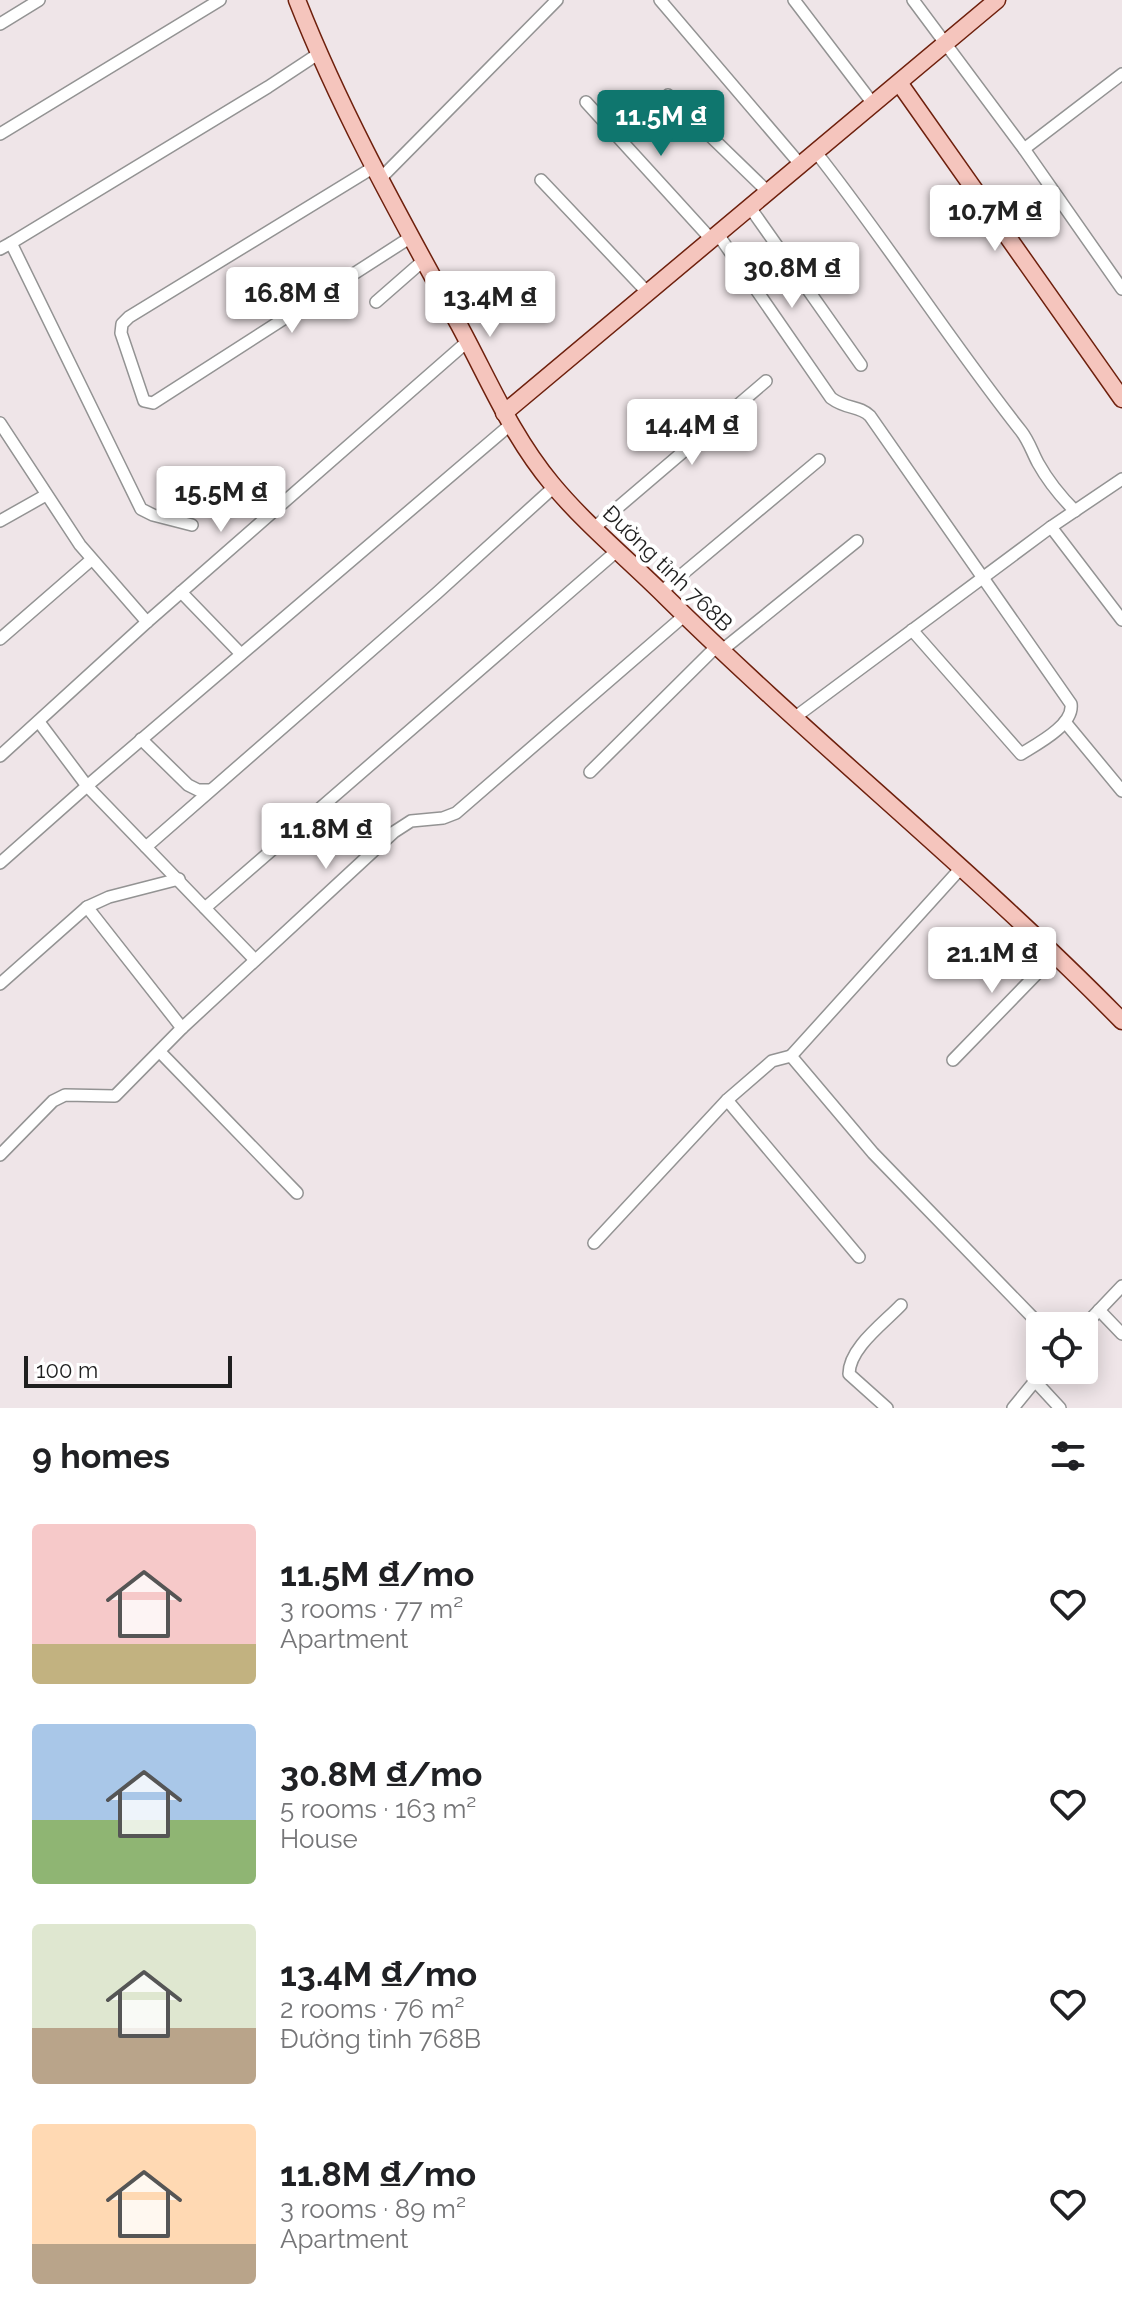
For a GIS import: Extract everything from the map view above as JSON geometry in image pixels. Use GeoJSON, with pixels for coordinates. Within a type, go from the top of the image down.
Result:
{"type":"FeatureCollection","features":[{"type":"Feature","properties":{"kind":"street"},"geometry":{"type":"LineString","coordinates":[[0,24],[39,0]]}},
{"type":"Feature","properties":{"kind":"street"},"geometry":{"type":"LineString","coordinates":[[0,134],[220,0]]}},
{"type":"Feature","properties":{"kind":"street","name":"Đường tỉnh 768B"},"geometry":{"type":"LineString","coordinates":[[297,0],[318,54],[377,173],[507,419],[554,487],[719,648],[1056,954],[1122,1021]]}},
{"type":"Feature","properties":{"kind":"street"},"geometry":{"type":"LineString","coordinates":[[411,237],[153,403],[144,401],[121,333],[122,324],[129,317],[377,173],[557,0]]}},
{"type":"Feature","properties":{"kind":"street"},"geometry":{"type":"LineString","coordinates":[[660,0],[799,163]]}},
{"type":"Feature","properties":{"kind":"street"},"geometry":{"type":"LineString","coordinates":[[794,0],[874,105]]}},
{"type":"Feature","properties":{"kind":"street"},"geometry":{"type":"LineString","coordinates":[[913,0],[1024,149],[1122,289]]}},
{"type":"Feature","properties":{"kind":"street"},"geometry":{"type":"LineString","coordinates":[[0,863],[241,654],[647,292],[997,0]]}},
{"type":"Feature","properties":{"kind":"street"},"geometry":{"type":"LineString","coordinates":[[192,525],[141,509],[5,246],[318,54]]}},
{"type":"Feature","properties":{"kind":"street"},"geometry":{"type":"LineString","coordinates":[[1024,149],[1122,74]]}},
{"type":"Feature","properties":{"kind":"street"},"geometry":{"type":"LineString","coordinates":[[900,84],[1122,399]]}},
{"type":"Feature","properties":{"kind":"street"},"geometry":{"type":"LineString","coordinates":[[668,95],[767,191]]}},
{"type":"Feature","properties":{"kind":"street"},"geometry":{"type":"LineString","coordinates":[[586,102],[714,235],[831,398],[844,408],[859,409],[870,416],[1071,704],[1071,714],[1065,722],[1021,754],[912,630]]}},
{"type":"Feature","properties":{"kind":"street"},"geometry":{"type":"LineString","coordinates":[[815,151],[883,240],[964,359],[1028,440],[1040,467],[1075,511]]}},
{"type":"Feature","properties":{"kind":"street"},"geometry":{"type":"LineString","coordinates":[[541,180],[647,292]]}},
{"type":"Feature","properties":{"kind":"street"},"geometry":{"type":"LineString","coordinates":[[749,206],[861,365]]}},
{"type":"Feature","properties":{"kind":"street"},"geometry":{"type":"LineString","coordinates":[[376,302],[424,260]]}},
{"type":"Feature","properties":{"kind":"street"},"geometry":{"type":"LineString","coordinates":[[0,756],[147,622],[468,341]]}},
{"type":"Feature","properties":{"kind":"street"},"geometry":{"type":"LineString","coordinates":[[595,527],[766,381]]}},
{"type":"Feature","properties":{"kind":"street"},"geometry":{"type":"LineString","coordinates":[[0,423],[91,560],[147,622]]}},
{"type":"Feature","properties":{"kind":"street"},"geometry":{"type":"LineString","coordinates":[[661,592],[819,460]]}},
{"type":"Feature","properties":{"kind":"street"},"geometry":{"type":"LineString","coordinates":[[794,718],[1051,527],[1122,479]]}},
{"type":"Feature","properties":{"kind":"street"},"geometry":{"type":"LineString","coordinates":[[146,847],[554,487]]}},
{"type":"Feature","properties":{"kind":"street"},"geometry":{"type":"LineString","coordinates":[[0,521],[46,495]]}},
{"type":"Feature","properties":{"kind":"street"},"geometry":{"type":"LineString","coordinates":[[1051,527],[1122,620]]}},
{"type":"Feature","properties":{"kind":"street"},"geometry":{"type":"LineString","coordinates":[[590,772],[719,648],[857,541]]}},
{"type":"Feature","properties":{"kind":"street"},"geometry":{"type":"LineString","coordinates":[[205,908],[618,550]]}},
{"type":"Feature","properties":{"kind":"street"},"geometry":{"type":"LineString","coordinates":[[0,639],[91,560]]}},
{"type":"Feature","properties":{"kind":"street"},"geometry":{"type":"LineString","coordinates":[[181,592],[241,654]]}},
{"type":"Feature","properties":{"kind":"street"},"geometry":{"type":"LineString","coordinates":[[0,1155],[53,1101],[65,1095],[115,1096],[182,1028],[394,832],[411,821],[443,818],[456,813],[685,615]]}},
{"type":"Feature","properties":{"kind":"street"},"geometry":{"type":"LineString","coordinates":[[39,722],[87,786],[255,960]]}},
{"type":"Feature","properties":{"kind":"street"},"geometry":{"type":"LineString","coordinates":[[1065,722],[1122,791]]}},
{"type":"Feature","properties":{"kind":"street"},"geometry":{"type":"LineString","coordinates":[[141,739],[188,785],[198,790],[211,790]]}},
{"type":"Feature","properties":{"kind":"street"},"geometry":{"type":"LineString","coordinates":[[594,1243],[727,1100],[772,1061],[791,1056],[961,868]]}},
{"type":"Feature","properties":{"kind":"street"},"geometry":{"type":"LineString","coordinates":[[0,984],[87,907],[109,897],[179,879]]}},
{"type":"Feature","properties":{"kind":"street"},"geometry":{"type":"LineString","coordinates":[[87,907],[182,1028]]}},
{"type":"Feature","properties":{"kind":"street"},"geometry":{"type":"LineString","coordinates":[[953,1060],[1056,954]]}},
{"type":"Feature","properties":{"kind":"street"},"geometry":{"type":"LineString","coordinates":[[160,1052],[297,1193]]}},
{"type":"Feature","properties":{"kind":"street"},"geometry":{"type":"LineString","coordinates":[[791,1056],[873,1153],[1027,1312]]}},
{"type":"Feature","properties":{"kind":"street"},"geometry":{"type":"LineString","coordinates":[[727,1100],[859,1257]]}},
{"type":"Feature","properties":{"kind":"street"},"geometry":{"type":"LineString","coordinates":[[1122,1286],[1099,1310],[1122,1334]]}},
{"type":"Feature","properties":{"kind":"street"},"geometry":{"type":"LineString","coordinates":[[887,1408],[849,1374],[848,1368],[862,1345],[901,1305]]}},
{"type":"Feature","properties":{"kind":"street"},"geometry":{"type":"LineString","coordinates":[[1013,1408],[1033,1384]]}},
{"type":"Feature","properties":{"kind":"street"},"geometry":{"type":"LineString","coordinates":[[1038,1384],[1060,1408]]}}]}
